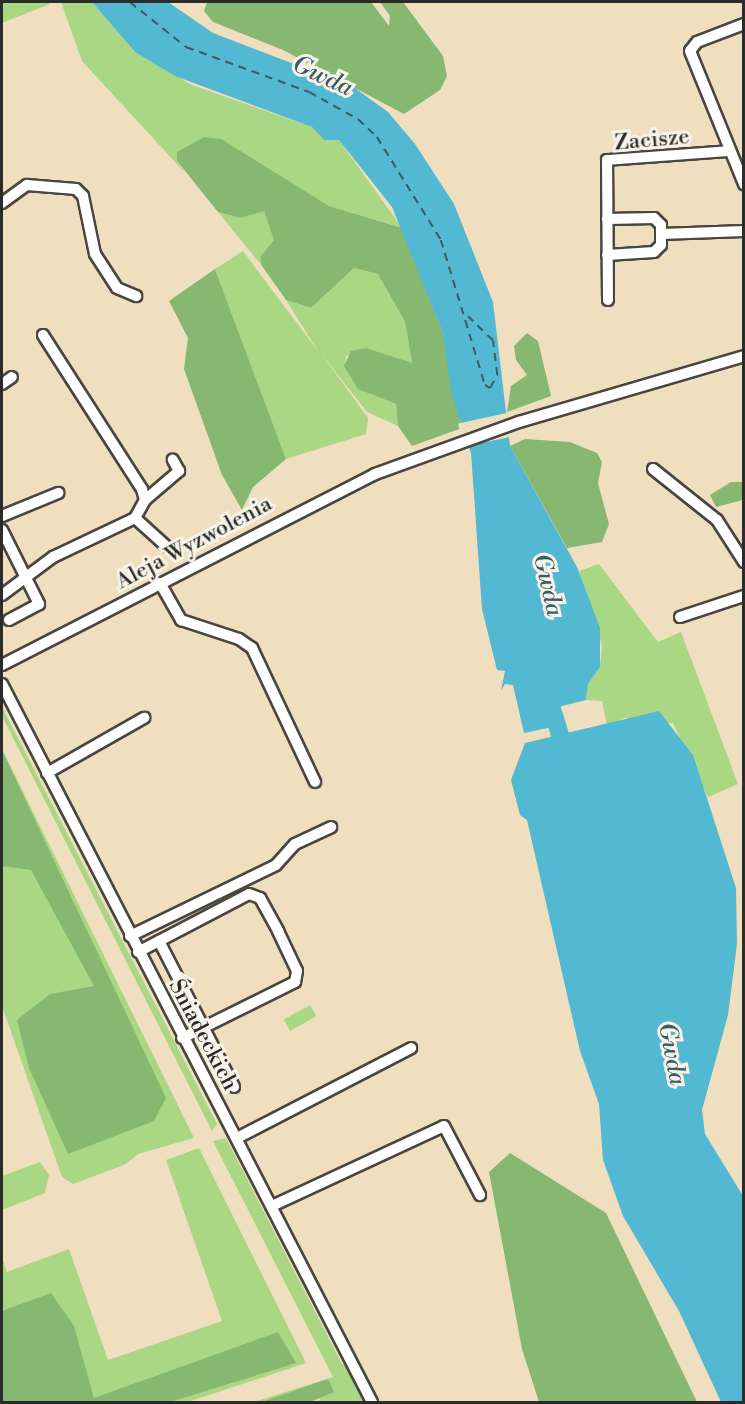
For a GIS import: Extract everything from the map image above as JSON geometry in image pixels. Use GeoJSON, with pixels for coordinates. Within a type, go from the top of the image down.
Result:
{"type":"FeatureCollection","features":[{"type":"Feature","properties":{"kind":"street"},"geometry":{"type":"LineString","coordinates":[[744,24],[690,48],[744,184]]}},
{"type":"Feature","properties":{"kind":"street","name":"Zacisze"},"geometry":{"type":"LineString","coordinates":[[608,300],[609,159],[730,151]]}},
{"type":"Feature","properties":{"kind":"street"},"geometry":{"type":"LineString","coordinates":[[2,203],[27,185],[76,189],[83,196],[95,254],[117,288],[136,296]]}},
{"type":"Feature","properties":{"kind":"street"},"geometry":{"type":"LineString","coordinates":[[607,219],[654,218],[661,234],[654,252],[607,255]]}},
{"type":"Feature","properties":{"kind":"street"},"geometry":{"type":"LineString","coordinates":[[661,234],[744,231]]}},
{"type":"Feature","properties":{"kind":"street"},"geometry":{"type":"LineString","coordinates":[[43,335],[145,500]]}},
{"type":"Feature","properties":{"kind":"street","name":"Aleja Wyzwolenia"},"geometry":{"type":"LineString","coordinates":[[2,665],[291,513],[407,461],[519,422],[744,356]]}},
{"type":"Feature","properties":{"kind":"street"},"geometry":{"type":"LineString","coordinates":[[2,384],[12,377]]}},
{"type":"Feature","properties":{"kind":"street"},"geometry":{"type":"LineString","coordinates":[[2,595],[26,576],[135,518],[145,500],[179,471],[173,459]]}},
{"type":"Feature","properties":{"kind":"street"},"geometry":{"type":"LineString","coordinates":[[653,470],[717,520],[744,562]]}},
{"type":"Feature","properties":{"kind":"street"},"geometry":{"type":"LineString","coordinates":[[2,516],[58,493]]}},
{"type":"Feature","properties":{"kind":"street"},"geometry":{"type":"LineString","coordinates":[[135,518],[166,546]]}},
{"type":"Feature","properties":{"kind":"street"},"geometry":{"type":"LineString","coordinates":[[2,530],[39,604],[9,620]]}},
{"type":"Feature","properties":{"kind":"street"},"geometry":{"type":"LineString","coordinates":[[160,583],[181,620],[239,639],[254,651],[315,782]]}},
{"type":"Feature","properties":{"kind":"street"},"geometry":{"type":"LineString","coordinates":[[680,617],[744,596]]}},
{"type":"Feature","properties":{"kind":"street","name":"Śniadeckich"},"geometry":{"type":"LineString","coordinates":[[2,684],[182,1038],[274,1205],[372,1402]]}},
{"type":"Feature","properties":{"kind":"street"},"geometry":{"type":"LineString","coordinates":[[47,773],[144,718]]}},
{"type":"Feature","properties":{"kind":"street"},"geometry":{"type":"LineString","coordinates":[[130,936],[276,865],[295,844],[331,827]]}},
{"type":"Feature","properties":{"kind":"street"},"geometry":{"type":"LineString","coordinates":[[138,952],[252,894],[278,931],[297,971],[295,982],[182,1038]]}},
{"type":"Feature","properties":{"kind":"street"},"geometry":{"type":"LineString","coordinates":[[159,941],[234,1087]]}},
{"type":"Feature","properties":{"kind":"street"},"geometry":{"type":"LineString","coordinates":[[237,1138],[411,1048]]}},
{"type":"Feature","properties":{"kind":"street"},"geometry":{"type":"LineString","coordinates":[[274,1205],[444,1126],[480,1195]]}},
{"type":"Feature","properties":{"kind":"green space"},"geometry":{"type":"Polygon","coordinates":[[[2,2],[48,2],[50,4],[2,23],[2,2]]]}},
{"type":"Feature","properties":{"kind":"green space"},"geometry":{"type":"Polygon","coordinates":[[[61,2],[92,2],[135,52],[192,85],[312,127],[324,140],[339,140],[402,228],[329,206],[266,170],[177,161],[186,174],[82,61],[61,2]]]}},
{"type":"Feature","properties":{"kind":"green space"},"geometry":{"type":"Polygon","coordinates":[[[207,2],[371,2],[389,26],[390,16],[380,2],[403,2],[443,56],[447,76],[440,90],[404,114],[283,50],[213,22],[204,11],[207,2]]]}},
{"type":"Feature","properties":{"kind":"green space"},"geometry":{"type":"Polygon","coordinates":[[[204,137],[221,139],[329,206],[402,228],[443,333],[462,428],[412,446],[398,426],[396,404],[358,389],[344,366],[351,351],[366,348],[412,363],[405,322],[378,274],[354,268],[311,308],[286,300],[262,266],[260,257],[274,240],[264,211],[240,218],[218,212],[177,161],[177,152],[204,137]]]}},
{"type":"Feature","properties":{"kind":"green space"},"geometry":{"type":"Polygon","coordinates":[[[255,211],[264,211],[275,240],[260,257],[262,266],[218,212],[240,218],[255,211]]]}},
{"type":"Feature","properties":{"kind":"green space"},"geometry":{"type":"Polygon","coordinates":[[[243,251],[318,351],[286,300],[311,308],[354,268],[378,274],[405,322],[412,364],[365,348],[346,356],[345,366],[368,393],[396,404],[398,426],[367,412],[320,352],[368,418],[366,434],[286,459],[215,269],[243,251]]]}},
{"type":"Feature","properties":{"kind":"green space"},"geometry":{"type":"Polygon","coordinates":[[[215,269],[286,459],[253,487],[242,510],[222,475],[184,369],[188,338],[169,301],[215,269]]]}},
{"type":"Feature","properties":{"kind":"green space"},"geometry":{"type":"Polygon","coordinates":[[[527,333],[538,341],[551,396],[507,412],[511,386],[527,375],[516,360],[514,346],[527,333]]]}},
{"type":"Feature","properties":{"kind":"green space"},"geometry":{"type":"Polygon","coordinates":[[[525,439],[570,442],[597,453],[602,462],[598,483],[609,524],[602,542],[567,548],[510,446],[525,439]]]}},
{"type":"Feature","properties":{"kind":"green space"},"geometry":{"type":"Polygon","coordinates":[[[731,482],[743,482],[743,500],[716,507],[710,495],[731,482]]]}},
{"type":"Feature","properties":{"kind":"green space"},"geometry":{"type":"Polygon","coordinates":[[[599,564],[658,642],[681,632],[738,784],[708,797],[673,723],[625,718],[607,725],[602,701],[586,700],[588,684],[600,667],[602,646],[579,571],[599,564]]]}},
{"type":"Feature","properties":{"kind":"green space"},"geometry":{"type":"Polygon","coordinates":[[[2,707],[217,1124],[212,1131],[2,716],[2,707]]]}},
{"type":"Feature","properties":{"kind":"green space"},"geometry":{"type":"Polygon","coordinates":[[[2,749],[194,1138],[138,1154],[126,1164],[73,1184],[62,1177],[2,1006],[2,749]]]}},
{"type":"Feature","properties":{"kind":"green space"},"geometry":{"type":"Polygon","coordinates":[[[2,750],[166,1098],[154,1121],[68,1154],[29,1068],[17,1020],[50,994],[94,986],[31,870],[2,866],[2,750]]]}},
{"type":"Feature","properties":{"kind":"green space"},"geometry":{"type":"Polygon","coordinates":[[[310,1005],[316,1016],[290,1031],[284,1020],[310,1005]]]}},
{"type":"Feature","properties":{"kind":"green space"},"geometry":{"type":"Polygon","coordinates":[[[226,1138],[342,1364],[348,1364],[367,1402],[315,1402],[320,1400],[316,1390],[278,1402],[254,1402],[333,1377],[213,1141],[226,1138]]]}},
{"type":"Feature","properties":{"kind":"green space"},"geometry":{"type":"Polygon","coordinates":[[[199,1148],[306,1363],[188,1402],[2,1402],[2,1257],[7,1272],[69,1249],[108,1360],[222,1321],[166,1160],[199,1148]]]}},
{"type":"Feature","properties":{"kind":"green space"},"geometry":{"type":"Polygon","coordinates":[[[510,1153],[606,1213],[697,1402],[539,1402],[522,1349],[489,1172],[510,1153]]]}},
{"type":"Feature","properties":{"kind":"green space"},"geometry":{"type":"Polygon","coordinates":[[[40,1162],[49,1175],[45,1193],[2,1210],[2,1176],[40,1162]]]}},
{"type":"Feature","properties":{"kind":"green space"},"geometry":{"type":"Polygon","coordinates":[[[51,1293],[74,1326],[94,1398],[278,1332],[296,1363],[170,1402],[2,1402],[2,1311],[51,1293]]]}},
{"type":"Feature","properties":{"kind":"green space"},"geometry":{"type":"Polygon","coordinates":[[[328,1379],[334,1392],[310,1402],[262,1402],[328,1379]]]}},
{"type":"Feature","properties":{"kind":"water"},"geometry":{"type":"Polygon","coordinates":[[[92,2],[168,2],[213,33],[352,86],[388,112],[415,144],[454,204],[493,302],[510,446],[577,567],[600,628],[600,667],[588,684],[586,700],[558,707],[562,725],[524,733],[513,685],[505,684],[501,690],[505,671],[497,670],[482,609],[471,453],[451,391],[443,333],[392,207],[339,140],[324,140],[312,127],[175,76],[135,52],[92,2]]]}},
{"type":"Feature","properties":{"kind":"water"},"geometry":{"type":"Polygon","coordinates":[[[659,711],[693,755],[736,888],[737,944],[728,1015],[702,1110],[705,1134],[743,1196],[743,1402],[721,1402],[679,1311],[623,1216],[603,1160],[599,1104],[580,1051],[527,820],[520,815],[511,780],[525,743],[659,711]]]}},
{"type":"Feature","properties":{"kind":"pier"},"geometry":{"type":"Polygon","coordinates":[[[507,413],[512,436],[463,447],[458,423],[507,413]]]}},
{"type":"Feature","properties":{"kind":"waterway","name":"Gwda"},"geometry":{"type":"LineString","coordinates":[[550,702],[567,758]]}},
{"type":"Feature","properties":{"kind":"ferry route"},"geometry":{"type":"LineString","coordinates":[[130,2],[186,47],[309,92],[358,119],[377,137],[441,240],[485,385],[490,388],[497,375],[493,341],[468,317]]}}]}
